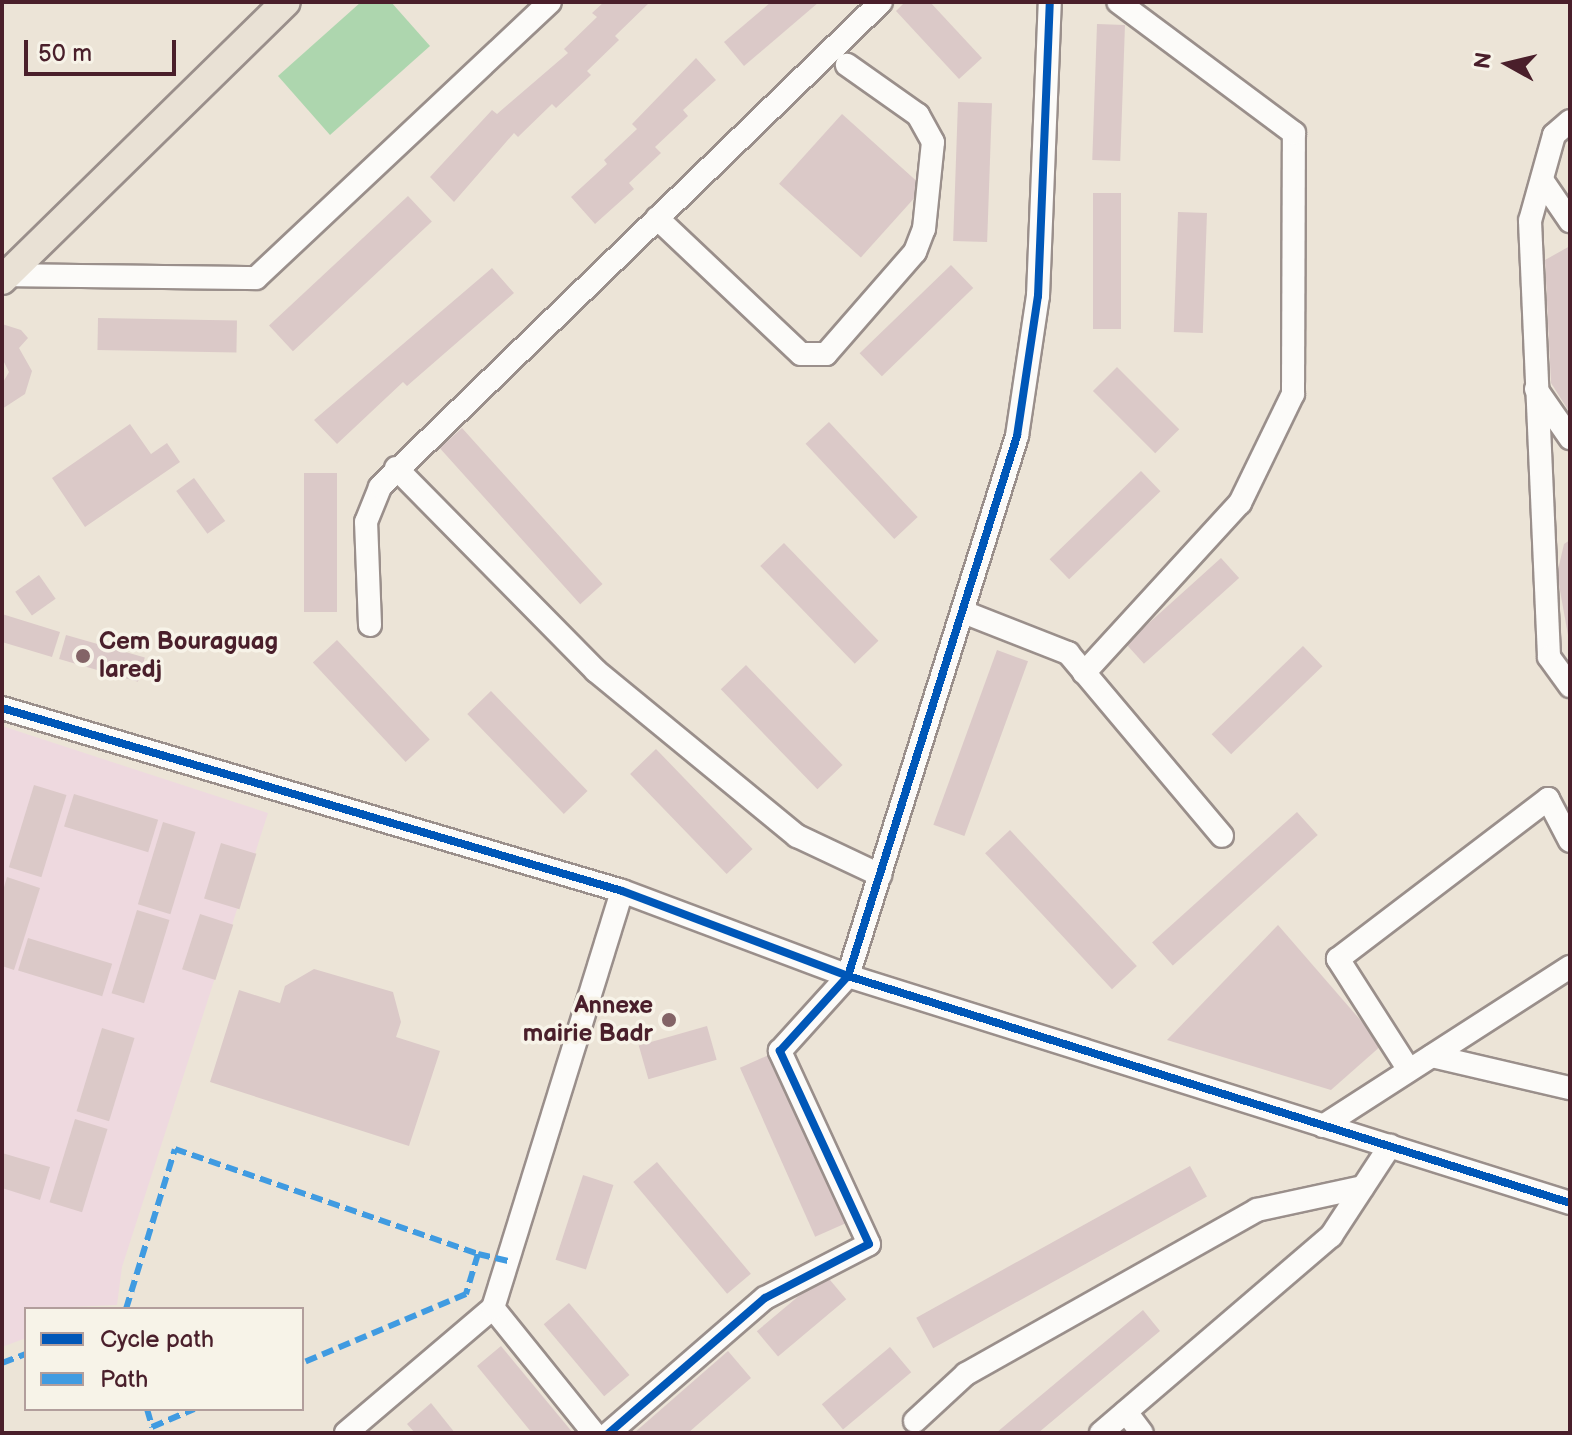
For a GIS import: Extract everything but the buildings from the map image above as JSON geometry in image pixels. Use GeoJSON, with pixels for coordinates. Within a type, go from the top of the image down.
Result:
{"type":"FeatureCollection","features":[{"type":"Feature","properties":{"kind":"main road"},"geometry":{"type":"LineString","coordinates":[[5,277],[286,2]]}},
{"type":"Feature","properties":{"kind":"street"},"geometry":{"type":"LineString","coordinates":[[5,277],[256,278],[550,2]]}},
{"type":"Feature","properties":{"kind":"street"},"geometry":{"type":"LineString","coordinates":[[370,625],[366,522],[372,499],[396,468],[881,2]]}},
{"type":"Feature","properties":{"kind":"street"},"geometry":{"type":"LineString","coordinates":[[609,1433],[765,1298],[869,1244],[780,1051],[848,976],[966,613],[1017,436],[1033,343],[1050,2]]}},
{"type":"Feature","properties":{"kind":"street"},"geometry":{"type":"LineString","coordinates":[[1084,673],[1240,503],[1293,394],[1294,133],[1118,2]]}},
{"type":"Feature","properties":{"kind":"street"},"geometry":{"type":"LineString","coordinates":[[657,218],[801,354],[826,354],[915,252],[924,229],[933,142],[918,115],[847,65]]}},
{"type":"Feature","properties":{"kind":"street"},"geometry":{"type":"LineString","coordinates":[[1570,121],[1554,135],[1530,221],[1549,657],[1570,686]]}},
{"type":"Feature","properties":{"kind":"street"},"geometry":{"type":"LineString","coordinates":[[1542,180],[1570,221]]}},
{"type":"Feature","properties":{"kind":"street"},"geometry":{"type":"LineString","coordinates":[[1536,388],[1570,438]]}},
{"type":"Feature","properties":{"kind":"street"},"geometry":{"type":"LineString","coordinates":[[396,468],[596,671],[797,836],[880,875]]}},
{"type":"Feature","properties":{"kind":"street"},"geometry":{"type":"LineString","coordinates":[[966,613],[1068,653],[1222,836]]}},
{"type":"Feature","properties":{"kind":"street"},"geometry":{"type":"LineString","coordinates":[[2,708],[622,891],[848,976],[1570,1203]]}},
{"type":"Feature","properties":{"kind":"street"},"geometry":{"type":"LineString","coordinates":[[1409,1070],[1338,959],[1548,799],[1570,841]]}},
{"type":"Feature","properties":{"kind":"street"},"geometry":{"type":"LineString","coordinates":[[361,1428],[493,1308],[622,891]]}},
{"type":"Feature","properties":{"kind":"street"},"geometry":{"type":"LineString","coordinates":[[1323,1126],[1570,967]]}},
{"type":"Feature","properties":{"kind":"street"},"geometry":{"type":"LineString","coordinates":[[1432,1056],[1570,1088]]}},
{"type":"Feature","properties":{"kind":"street"},"geometry":{"type":"LineString","coordinates":[[1101,1433],[1331,1236],[1390,1146]]}},
{"type":"Feature","properties":{"kind":"street"},"geometry":{"type":"LineString","coordinates":[[915,1421],[966,1374],[1257,1210],[1363,1187]]}},
{"type":"Feature","properties":{"kind":"street"},"geometry":{"type":"LineString","coordinates":[[493,1308],[594,1433]]}},
{"type":"Feature","properties":{"kind":"street"},"geometry":{"type":"LineString","coordinates":[[1126,1412],[1142,1433]]}},
{"type":"Feature","properties":{"kind":"shaded area"},"geometry":{"type":"Polygon","coordinates":[[[2,726],[268,813],[122,1267],[117,1305],[24,1307],[24,1339],[2,1347],[2,726]]]}},
{"type":"Feature","properties":{"kind":"green space"},"geometry":{"type":"Polygon","coordinates":[[[361,2],[391,2],[430,46],[330,135],[278,76],[361,2]]]}},
{"type":"Feature","properties":{"kind":"marked path"},"geometry":{"type":"LineString","coordinates":[[127,1307],[175,1149],[478,1254],[466,1294],[304,1362]]}},
{"type":"Feature","properties":{"kind":"marked path"},"geometry":{"type":"LineString","coordinates":[[478,1254],[508,1261]]}},
{"type":"Feature","properties":{"kind":"marked path"},"geometry":{"type":"LineString","coordinates":[[2,1363],[24,1355]]}},
{"type":"Feature","properties":{"kind":"marked path"},"geometry":{"type":"LineString","coordinates":[[148,1411],[152,1427],[189,1411]]}},
{"type":"Feature","properties":{"kind":"cycle path"},"geometry":{"type":"LineString","coordinates":[[609,1433],[765,1298],[869,1244],[780,1051],[848,976],[1017,436],[1038,296],[1050,2]]}},
{"type":"Feature","properties":{"kind":"cycle path"},"geometry":{"type":"LineString","coordinates":[[2,708],[622,891],[848,976],[1570,1203]]}},
{"type":"Feature","properties":{"kind":"place","name":"Cem Bouraguag laredj"},"geometry":{"type":"Point","coordinates":[83,656]}},
{"type":"Feature","properties":{"kind":"place","name":"Annexe mairie Badr"},"geometry":{"type":"Point","coordinates":[669,1020]}}]}
